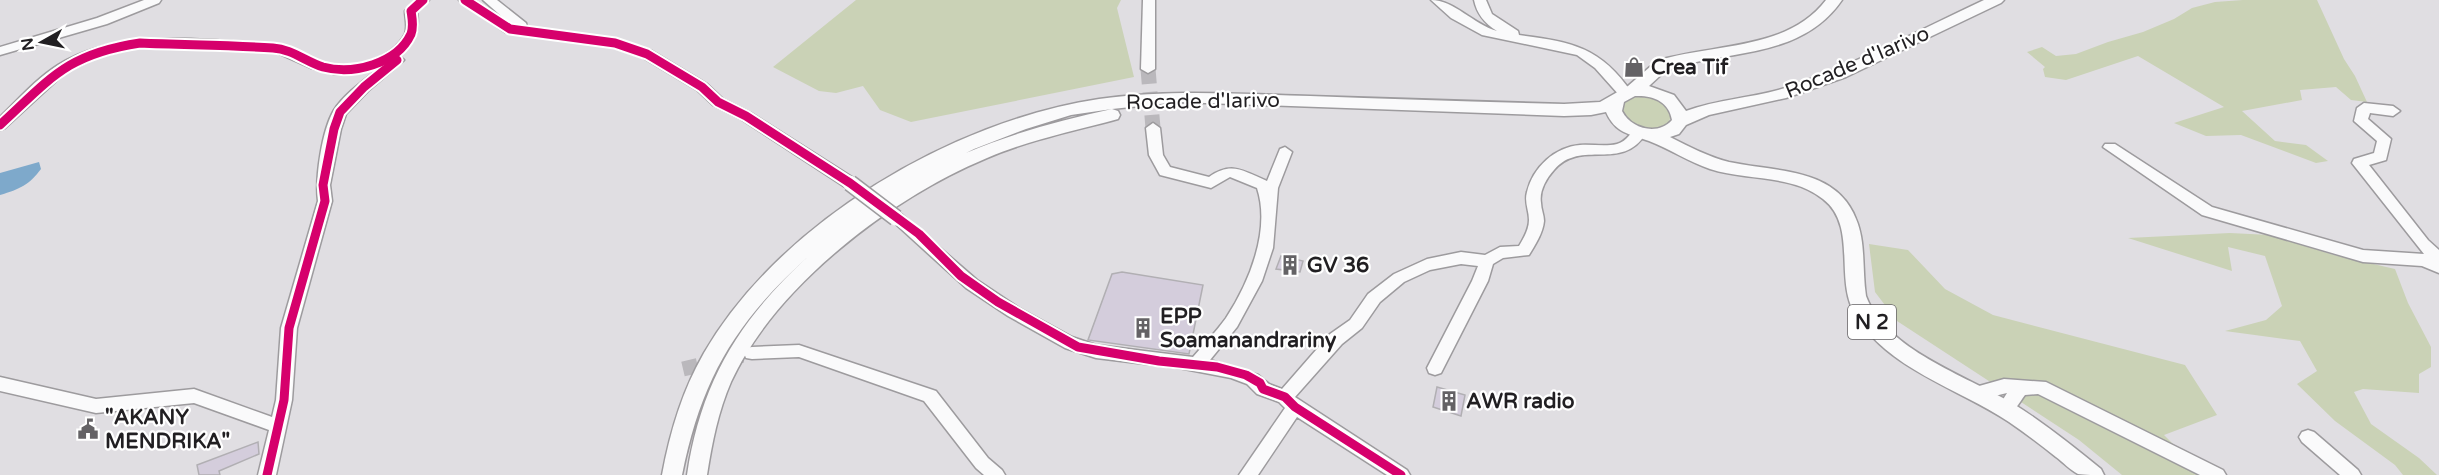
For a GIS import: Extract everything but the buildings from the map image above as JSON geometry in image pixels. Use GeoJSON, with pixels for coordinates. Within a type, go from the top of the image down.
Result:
{"type":"FeatureCollection","features":[{"type":"Feature","properties":{"kind":"main road","name":"N 2"},"geometry":{"type":"LineString","coordinates":[[1834,0],[1830,7],[1809,27],[1763,44],[1678,60],[1658,69],[1625,94],[1619,102],[1620,114],[1639,132],[1704,159],[1731,169],[1798,178],[1828,193],[1839,202],[1848,217],[1854,277],[1862,309],[1885,337],[1914,359],[2005,409],[2050,439],[2094,475]]}},
{"type":"Feature","properties":{"kind":"main road","name":"Rocade d'Iarivo"},"geometry":{"type":"LineString","coordinates":[[672,475],[685,421],[696,389],[713,355],[761,292],[795,257],[852,211],[930,161],[1017,126],[1070,110],[1121,101],[1179,97],[1564,110],[1607,106],[1625,94],[1643,90],[1666,98],[1692,102],[1722,99],[1778,86],[1812,74],[1972,0]]}},
{"type":"Feature","properties":{"kind":"main road","name":"Rocade d'Iarivo"},"geometry":{"type":"LineString","coordinates":[[697,475],[706,424],[729,367],[768,310],[798,276],[856,227],[900,196],[932,177],[995,148],[1070,124],[1116,114],[1192,106],[1600,120],[1639,132],[1662,134],[1696,113],[1786,93],[1826,78],[1996,0]]}},
{"type":"Feature","properties":{"kind":"main road","name":"N 2"},"geometry":{"type":"LineString","coordinates":[[1658,69],[1655,82],[1679,111],[1679,123],[1684,140],[1704,159]]}},
{"type":"Feature","properties":{"kind":"main road"},"geometry":{"type":"LineString","coordinates":[[1625,94],[1615,114],[1639,132]]}},
{"type":"Feature","properties":{"kind":"street"},"geometry":{"type":"LineString","coordinates":[[0,51],[102,21],[155,0]]}},
{"type":"Feature","properties":{"kind":"street"},"geometry":{"type":"LineString","coordinates":[[267,475],[284,400],[289,328],[325,201],[323,185],[334,129],[340,112],[370,82],[406,53],[414,37],[411,34],[411,11],[423,0]]}},
{"type":"Feature","properties":{"kind":"street"},"geometry":{"type":"LineString","coordinates":[[465,0],[510,29],[615,44],[646,54],[850,183],[918,234],[961,276],[998,302],[1078,347],[1217,367],[1246,375],[1260,383],[1263,389],[1290,402],[1401,475]]}},
{"type":"Feature","properties":{"kind":"street"},"geometry":{"type":"LineString","coordinates":[[489,0],[533,34]]}},
{"type":"Feature","properties":{"kind":"street"},"geometry":{"type":"LineString","coordinates":[[1148,69],[1149,0]]}},
{"type":"Feature","properties":{"kind":"street"},"geometry":{"type":"LineString","coordinates":[[1437,0],[1467,24],[1485,33],[1548,43],[1584,52],[1599,64],[1625,94]]}},
{"type":"Feature","properties":{"kind":"street"},"geometry":{"type":"LineString","coordinates":[[1480,0],[1485,17],[1496,26],[1525,40]]}},
{"type":"Feature","properties":{"kind":"street"},"geometry":{"type":"LineString","coordinates":[[0,125],[54,74],[78,61],[120,46],[140,43],[276,48],[298,53],[321,67],[353,70],[371,66],[387,57],[411,34]]}},
{"type":"Feature","properties":{"kind":"street"},"geometry":{"type":"LineString","coordinates":[[2393,111],[2364,108],[2361,121],[2384,139],[2381,156],[2360,162],[2423,244],[2439,259]]}},
{"type":"Feature","properties":{"kind":"street"},"geometry":{"type":"LineString","coordinates":[[1153,128],[1156,155],[1165,171],[1211,183],[1231,172],[1263,185],[1269,202]]}},
{"type":"Feature","properties":{"kind":"street"},"geometry":{"type":"LineString","coordinates":[[1248,475],[1290,402],[1336,339],[1356,324],[1374,298],[1399,278],[1426,265],[1461,258],[1487,261],[1500,253],[1524,250],[1537,224],[1533,198],[1539,178],[1558,157],[1577,151],[1623,149],[1631,146],[1639,132]]}},
{"type":"Feature","properties":{"kind":"street"},"geometry":{"type":"LineString","coordinates":[[2110,147],[2207,211],[2363,256],[2424,260],[2439,267]]}},
{"type":"Feature","properties":{"kind":"street"},"geometry":{"type":"LineString","coordinates":[[1196,365],[1232,323],[1254,281],[1265,248],[1271,188],[1285,152]]}},
{"type":"Feature","properties":{"kind":"street"},"geometry":{"type":"LineString","coordinates":[[1435,368],[1480,281],[1487,261]]}},
{"type":"Feature","properties":{"kind":"street"},"geometry":{"type":"LineString","coordinates":[[752,353],[799,351],[930,396],[982,463],[996,475]]}},
{"type":"Feature","properties":{"kind":"street"},"geometry":{"type":"LineString","coordinates":[[0,384],[96,406],[195,396],[278,426]]}},
{"type":"Feature","properties":{"kind":"street"},"geometry":{"type":"LineString","coordinates":[[1978,393],[2004,386],[2040,387],[2217,475]]}},
{"type":"Feature","properties":{"kind":"street"},"geometry":{"type":"LineString","coordinates":[[2005,409],[2020,388]]}},
{"type":"Feature","properties":{"kind":"street"},"geometry":{"type":"LineString","coordinates":[[2308,437],[2352,475]]}},
{"type":"Feature","properties":{"kind":"green space"},"geometry":{"type":"Polygon","coordinates":[[[856,0],[1121,0],[1117,8],[1134,77],[911,122],[880,110],[863,86],[836,93],[819,91],[773,67],[856,0]]]}},
{"type":"Feature","properties":{"kind":"green space"},"geometry":{"type":"Polygon","coordinates":[[[2317,0],[2367,102],[2351,100],[2336,87],[2300,90],[2302,100],[2242,111],[2275,141],[2306,145],[2328,161],[2316,163],[2241,135],[2206,136],[2174,123],[2224,107],[2138,56],[2066,80],[2045,77],[2043,69],[2045,67],[2027,52],[2042,47],[2056,56],[2076,54],[2143,32],[2174,19],[2192,8],[2215,2],[2317,0]]]}},
{"type":"Feature","properties":{"kind":"green space"},"geometry":{"type":"Polygon","coordinates":[[[1647,97],[1662,103],[1671,115],[1669,122],[1656,128],[1648,128],[1640,127],[1627,120],[1622,106],[1627,100],[1647,97]]]}},
{"type":"Feature","properties":{"kind":"green space"},"geometry":{"type":"Polygon","coordinates":[[[2230,233],[2270,235],[2334,255],[2395,269],[2408,303],[2431,347],[2431,367],[2419,374],[2419,393],[2363,389],[2354,392],[2371,424],[2419,458],[2437,475],[2403,475],[2395,465],[2335,421],[2297,384],[2317,371],[2300,341],[2225,331],[2266,320],[2282,306],[2265,256],[2228,247],[2232,271],[2128,238],[2230,233]]]}},
{"type":"Feature","properties":{"kind":"green space"},"geometry":{"type":"Polygon","coordinates":[[[1869,244],[1908,250],[1945,289],[1993,315],[2185,365],[2217,415],[2164,435],[2204,475],[2122,475],[2079,440],[1897,321],[1875,292],[1869,244]]]}},
{"type":"Feature","properties":{"kind":"water"},"geometry":{"type":"Polygon","coordinates":[[[39,162],[41,169],[28,183],[0,195],[0,173],[39,162]]]}},
{"type":"Feature","properties":{"kind":"tunnel"},"geometry":{"type":"LineString","coordinates":[[1148,69],[1153,128]]}},
{"type":"Feature","properties":{"kind":"tunnel"},"geometry":{"type":"LineString","coordinates":[[683,369],[743,355]]}},
{"type":"Feature","properties":{"kind":"cycle path"},"geometry":{"type":"LineString","coordinates":[[0,125],[61,69],[105,50],[140,43],[275,48],[289,51],[315,65],[334,70],[372,65],[404,44],[412,31],[411,11],[423,0]]}},
{"type":"Feature","properties":{"kind":"cycle path"},"geometry":{"type":"LineString","coordinates":[[465,0],[510,29],[615,43],[647,54],[702,87],[718,102],[746,116],[850,183],[919,234],[961,276],[998,302],[1078,347],[1159,361],[1217,367],[1246,375],[1260,383],[1263,389],[1285,397],[1295,407],[1401,475]]}},
{"type":"Feature","properties":{"kind":"cycle path"},"geometry":{"type":"LineString","coordinates":[[267,475],[284,400],[289,328],[325,201],[323,185],[334,129],[340,112],[364,87],[397,60]]}},
{"type":"Feature","properties":{"kind":"place","name":"Crea Tif"},"geometry":{"type":"Point","coordinates":[1634,67]}},
{"type":"Feature","properties":{"kind":"place","name":"GV 36"},"geometry":{"type":"Point","coordinates":[1290,265]}},
{"type":"Feature","properties":{"kind":"place","name":"EPP Soamanandrariny"},"geometry":{"type":"Point","coordinates":[1143,328]}},
{"type":"Feature","properties":{"kind":"place","name":"AWR radio"},"geometry":{"type":"Point","coordinates":[1449,401]}},
{"type":"Feature","properties":{"kind":"place","name":"\"AKANY MENDRIKA\""},"geometry":{"type":"Point","coordinates":[88,429]}}]}
